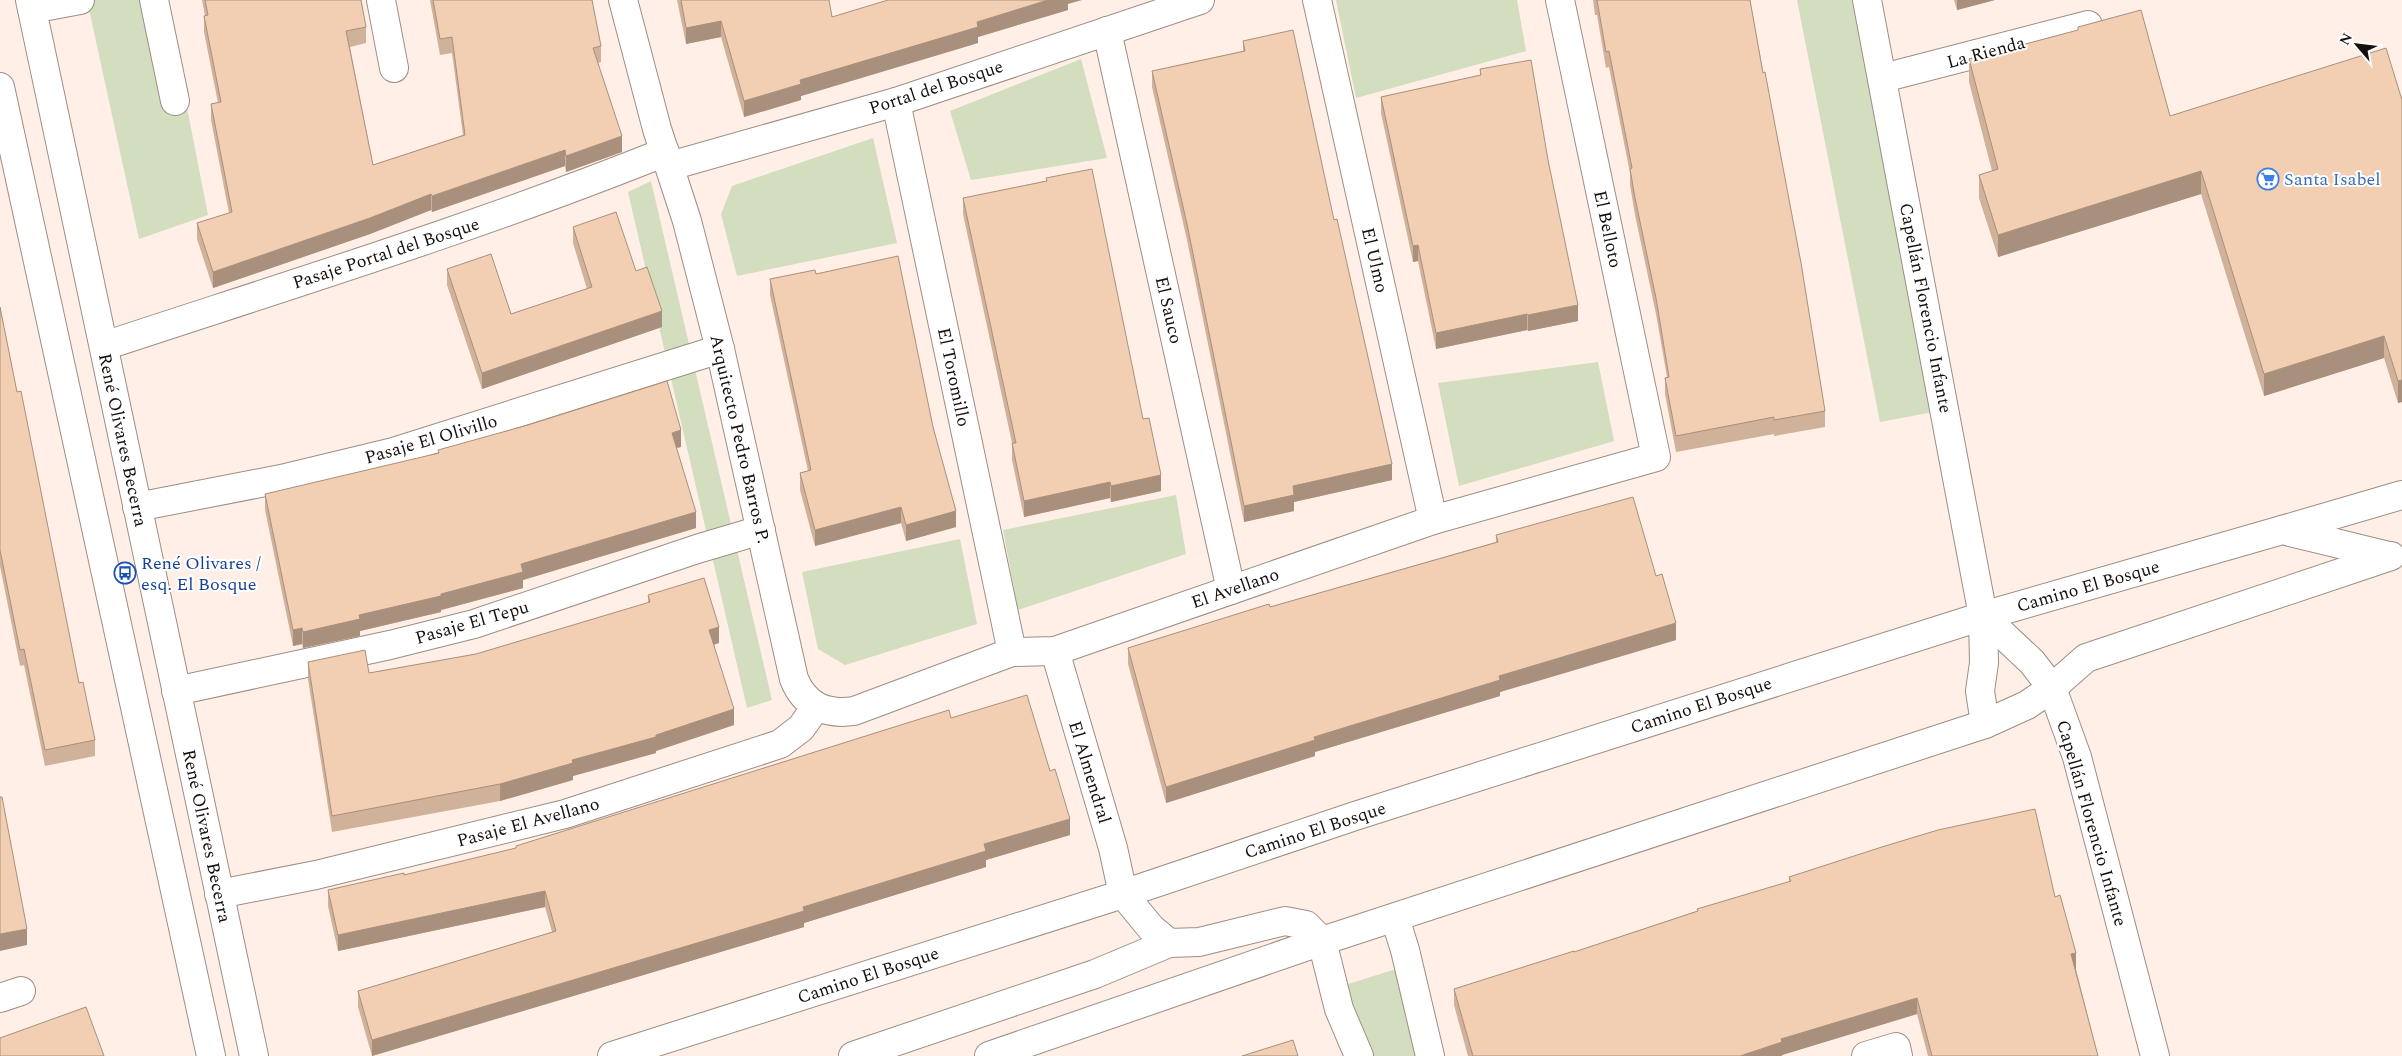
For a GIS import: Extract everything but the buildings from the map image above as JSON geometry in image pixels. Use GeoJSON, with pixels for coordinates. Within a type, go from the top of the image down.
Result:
{"type":"FeatureCollection","features":[{"type":"Feature","properties":{"kind":"street"},"geometry":{"type":"LineString","coordinates":[[31,5],[80,0]]}},
{"type":"Feature","properties":{"kind":"street"},"geometry":{"type":"LineString","coordinates":[[154,0],[175,101]]}},
{"type":"Feature","properties":{"kind":"street"},"geometry":{"type":"LineString","coordinates":[[381,0],[394,68]]}},
{"type":"Feature","properties":{"kind":"street","name":"Arquitecto Pedro Barros P."},"geometry":{"type":"LineString","coordinates":[[623,0],[667,159],[687,221],[720,349],[794,680],[799,691],[816,707]]}},
{"type":"Feature","properties":{"kind":"street","name":"Portal del Bosque"},"geometry":{"type":"LineString","coordinates":[[667,159],[896,102],[1200,0]]}},
{"type":"Feature","properties":{"kind":"street","name":"El Ulmo"},"geometry":{"type":"LineString","coordinates":[[1317,0],[1433,520]]}},
{"type":"Feature","properties":{"kind":"street","name":"El Belloto"},"geometry":{"type":"LineString","coordinates":[[1560,0],[1656,457]]}},
{"type":"Feature","properties":{"kind":"street","name":"Capellán Florencio Infante"},"geometry":{"type":"LineString","coordinates":[[1867,0],[1983,616],[1984,663],[1980,692],[1985,724]]}},
{"type":"Feature","properties":{"kind":"street","name":"René Olivares Becerra"},"geometry":{"type":"LineString","coordinates":[[31,5],[254,1056]]}},
{"type":"Feature","properties":{"kind":"street","name":"La Rienda"},"geometry":{"type":"LineString","coordinates":[[1883,78],[2088,25]]}},
{"type":"Feature","properties":{"kind":"street","name":"El Sauco"},"geometry":{"type":"LineString","coordinates":[[1107,31],[1231,590]]}},
{"type":"Feature","properties":{"kind":"street"},"geometry":{"type":"LineString","coordinates":[[0,87],[211,1056]]}},
{"type":"Feature","properties":{"kind":"street","name":"El Toromillo"},"geometry":{"type":"LineString","coordinates":[[896,102],[1012,652]]}},
{"type":"Feature","properties":{"kind":"street","name":"Pasaje Portal del Bosque"},"geometry":{"type":"LineString","coordinates":[[104,346],[451,233],[582,185],[667,159]]}},
{"type":"Feature","properties":{"kind":"street","name":"Pasaje El Olivillo"},"geometry":{"type":"LineString","coordinates":[[137,507],[281,479],[394,452],[720,349]]}},
{"type":"Feature","properties":{"kind":"street","name":"El Avellano"},"geometry":{"type":"LineString","coordinates":[[816,707],[829,712],[854,711],[1012,652],[1055,651],[1433,520],[1656,457]]}},
{"type":"Feature","properties":{"kind":"street","name":"Camino El Bosque"},"geometry":{"type":"LineString","coordinates":[[612,1056],[1123,894],[1355,816],[1983,616],[2402,496]]}},
{"type":"Feature","properties":{"kind":"street","name":"Pasaje El Tepu"},"geometry":{"type":"LineString","coordinates":[[176,691],[390,645],[474,624],[697,549],[761,530]]}},
{"type":"Feature","properties":{"kind":"street","name":"Camino El Bosque"},"geometry":{"type":"LineString","coordinates":[[2282,530],[2396,554]]}},
{"type":"Feature","properties":{"kind":"street","name":"Camino El Bosque"},"geometry":{"type":"LineString","coordinates":[[989,1056],[1322,941],[1985,724],[2027,704],[2052,688],[2086,658],[2396,554]]}},
{"type":"Feature","properties":{"kind":"street","name":"Capellán Florencio Infante"},"geometry":{"type":"LineString","coordinates":[[1983,616],[2032,662],[2052,688],[2077,757],[2155,1056]]}},
{"type":"Feature","properties":{"kind":"street","name":"El Almendral"},"geometry":{"type":"LineString","coordinates":[[1055,651],[1113,848],[1123,894]]}},
{"type":"Feature","properties":{"kind":"street","name":"Pasaje El Avellano"},"geometry":{"type":"LineString","coordinates":[[219,894],[316,875],[565,814],[780,744],[801,728],[816,707]]}},
{"type":"Feature","properties":{"kind":"street"},"geometry":{"type":"LineString","coordinates":[[1123,894],[1151,928],[1169,943]]}},
{"type":"Feature","properties":{"kind":"street"},"geometry":{"type":"LineString","coordinates":[[1395,918],[1406,950],[1430,1056]]}},
{"type":"Feature","properties":{"kind":"street"},"geometry":{"type":"LineString","coordinates":[[853,1056],[1095,974],[1169,943],[1199,942],[1285,921],[1306,925],[1322,941],[1339,1010],[1359,1056]]}},
{"type":"Feature","properties":{"kind":"street"},"geometry":{"type":"LineString","coordinates":[[1866,1056],[1897,1051]]}},
{"type":"Feature","properties":{"kind":"green space"},"geometry":{"type":"Polygon","coordinates":[[[87,0],[166,0],[208,215],[139,239],[87,0]]]}},
{"type":"Feature","properties":{"kind":"green space"},"geometry":{"type":"Polygon","coordinates":[[[1336,0],[1517,0],[1526,51],[1356,98],[1336,0]]]}},
{"type":"Feature","properties":{"kind":"green space"},"geometry":{"type":"Polygon","coordinates":[[[1797,0],[1852,0],[1933,412],[1880,422],[1797,0]]]}},
{"type":"Feature","properties":{"kind":"green space"},"geometry":{"type":"Polygon","coordinates":[[[1081,59],[1107,158],[971,180],[950,111],[1081,59]]]}},
{"type":"Feature","properties":{"kind":"green space"},"geometry":{"type":"Polygon","coordinates":[[[873,138],[897,243],[737,276],[721,214],[732,186],[873,138]]]}},
{"type":"Feature","properties":{"kind":"green space"},"geometry":{"type":"Polygon","coordinates":[[[651,181],[772,700],[747,708],[628,192],[651,181]]]}},
{"type":"Feature","properties":{"kind":"green space"},"geometry":{"type":"Polygon","coordinates":[[[1598,362],[1614,441],[1459,486],[1438,383],[1598,362]]]}},
{"type":"Feature","properties":{"kind":"green space"},"geometry":{"type":"Polygon","coordinates":[[[1176,495],[1186,554],[1018,610],[1003,530],[1176,495]]]}},
{"type":"Feature","properties":{"kind":"green space"},"geometry":{"type":"Polygon","coordinates":[[[960,539],[977,624],[845,665],[818,649],[802,572],[960,539]]]}},
{"type":"Feature","properties":{"kind":"green space"},"geometry":{"type":"Polygon","coordinates":[[[1396,969],[1419,1056],[1370,1056],[1345,985],[1396,969]]]}},
{"type":"Feature","properties":{"kind":"place","name":"Santa Isabel"},"geometry":{"type":"Point","coordinates":[2268,179]}},
{"type":"Feature","properties":{"kind":"place","name":"René Olivares / esq. El Bosque"},"geometry":{"type":"Point","coordinates":[125,573]}}]}
